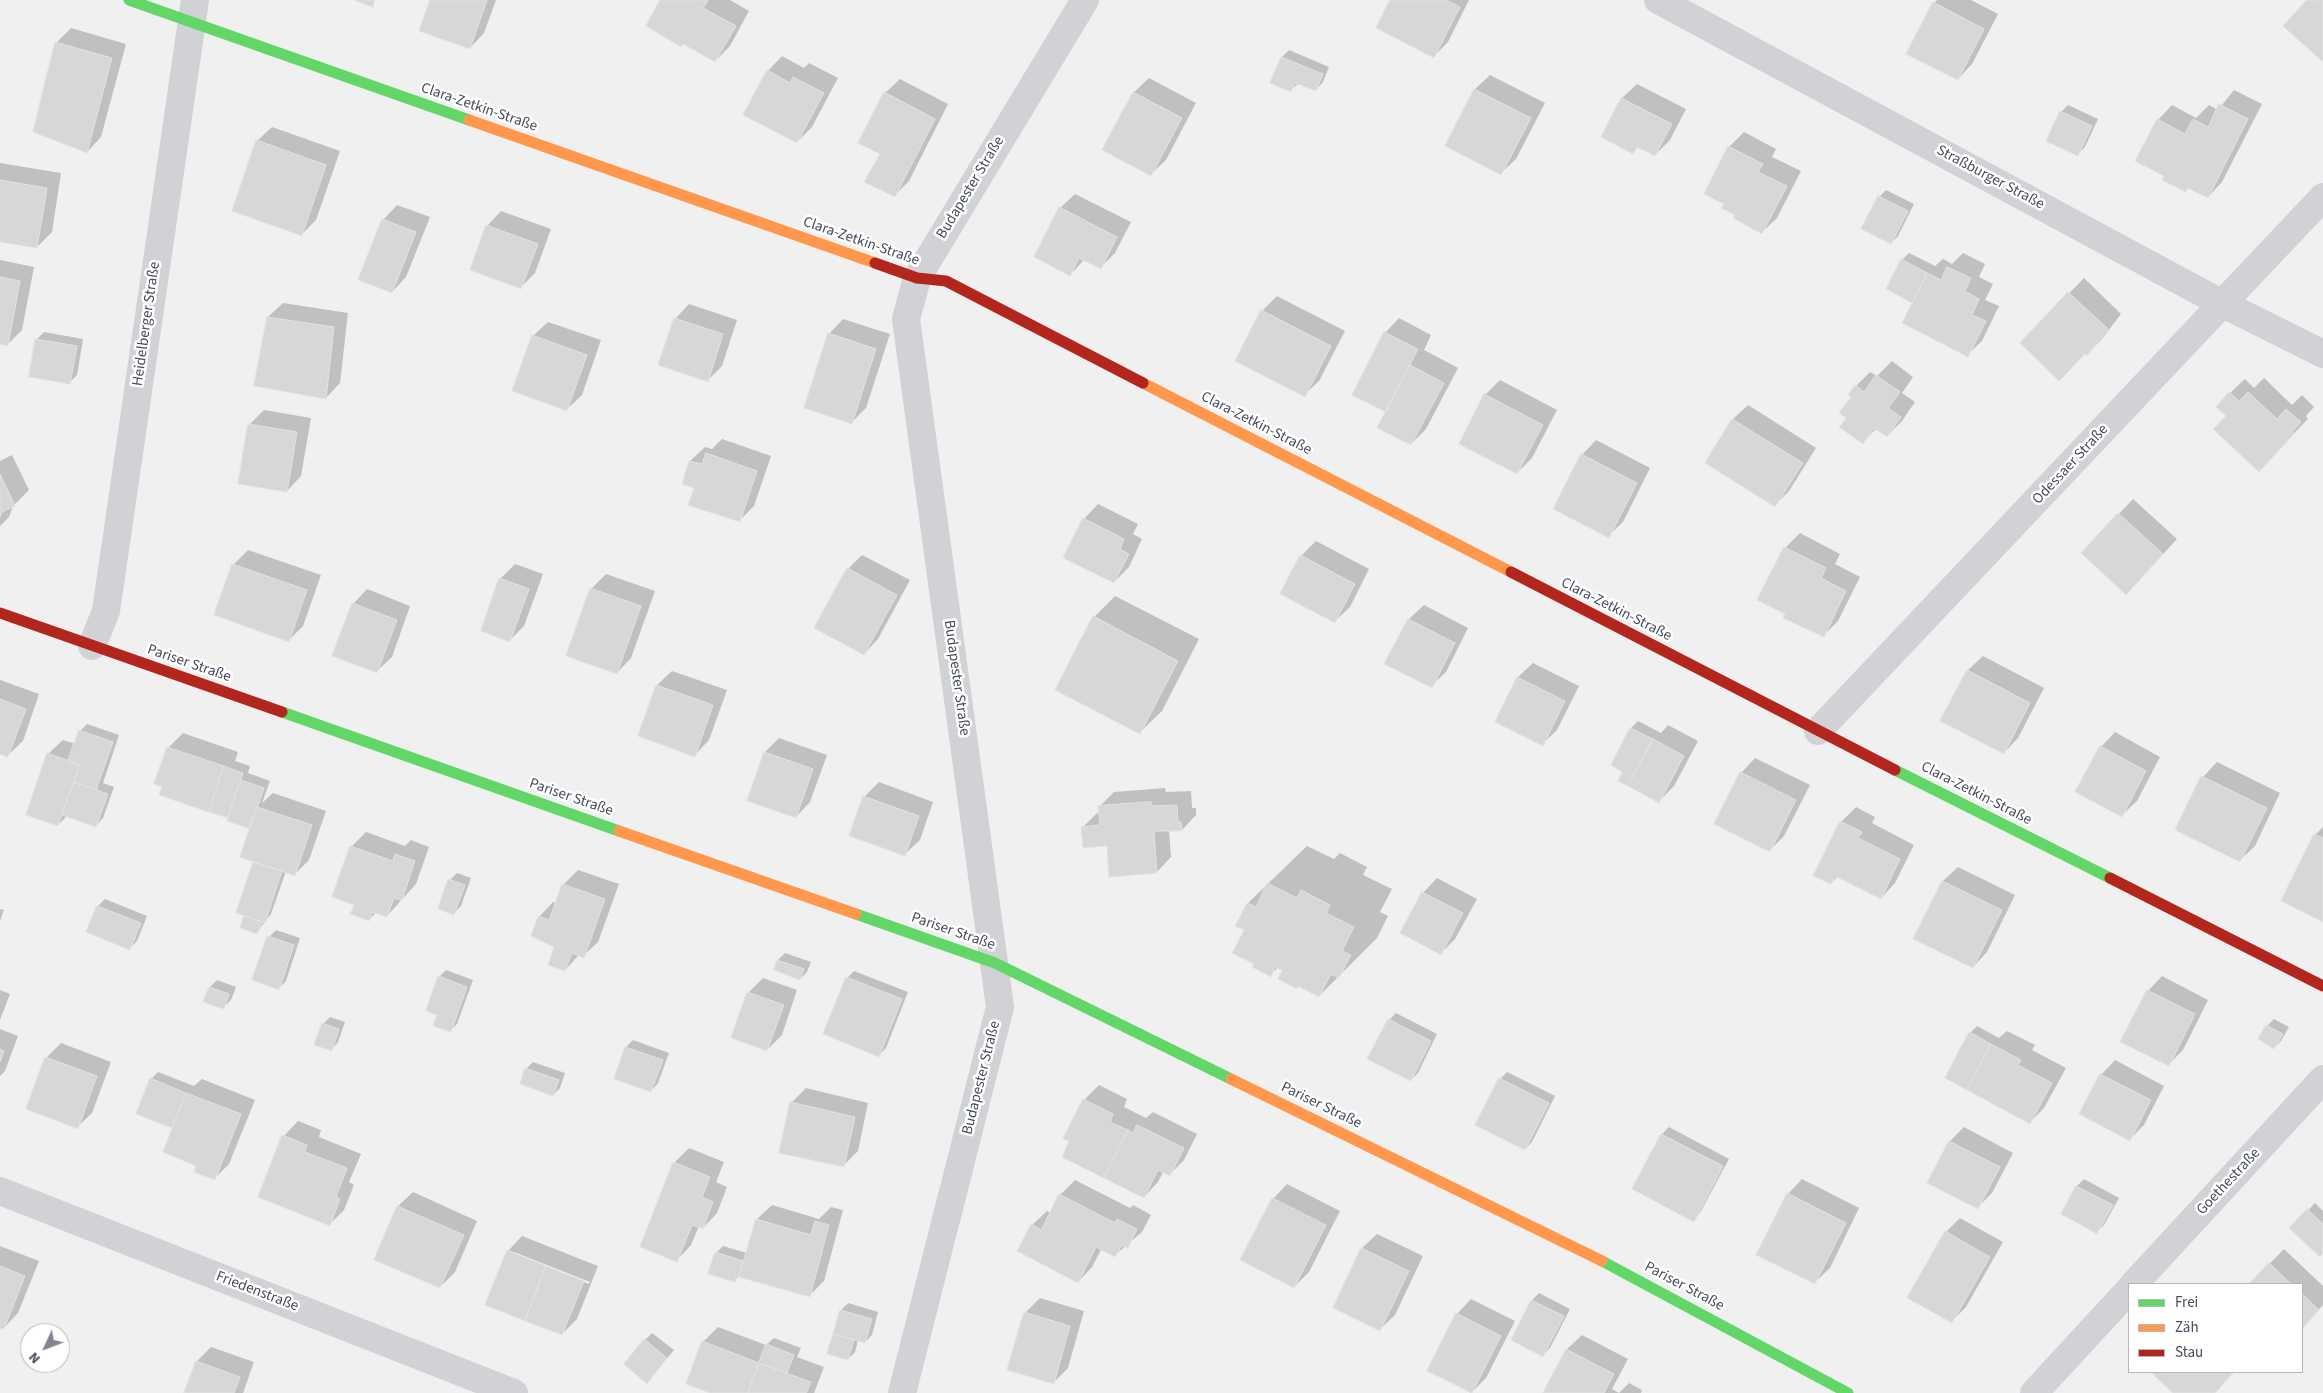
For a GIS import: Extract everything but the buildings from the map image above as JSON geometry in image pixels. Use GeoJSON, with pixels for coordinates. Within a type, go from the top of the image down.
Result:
{"type":"FeatureCollection","features":[{"type":"Feature","properties":{"kind":"street","name":"Clara-Zetkin-Straße"},"geometry":{"type":"LineString","coordinates":[[129,0],[193,11],[917,278],[946,281],[1818,732],[2323,986]]}},
{"type":"Feature","properties":{"kind":"street","name":"Budapester Straße"},"geometry":{"type":"LineString","coordinates":[[902,1393],[1000,1007],[996,963],[906,319],[917,278],[1085,0]]}},
{"type":"Feature","properties":{"kind":"street","name":"Straßburger Straße"},"geometry":{"type":"LineString","coordinates":[[1658,0],[2223,304],[2323,354]]}},
{"type":"Feature","properties":{"kind":"street","name":"Heidelberger Straße"},"geometry":{"type":"LineString","coordinates":[[92,646],[106,611],[193,11]]}},
{"type":"Feature","properties":{"kind":"street","name":"Odessaer Straße"},"geometry":{"type":"LineString","coordinates":[[1818,732],[2323,197]]}},
{"type":"Feature","properties":{"kind":"street","name":"Pariser Straße"},"geometry":{"type":"LineString","coordinates":[[0,613],[996,963],[1632,1276],[1848,1393]]}},
{"type":"Feature","properties":{"kind":"street","name":"Goethestraße"},"geometry":{"type":"LineString","coordinates":[[2135,1283],[2323,1079]]}},
{"type":"Feature","properties":{"kind":"street","name":"Friedenstraße"},"geometry":{"type":"LineString","coordinates":[[0,1191],[514,1393]]}},
{"type":"Feature","properties":{"kind":"street"},"geometry":{"type":"LineString","coordinates":[[2034,1393],[2128,1291]]}},
{"type":"Feature","properties":{"kind":"traffic: fast"},"geometry":{"type":"LineString","coordinates":[[129,0],[469,120]]}},
{"type":"Feature","properties":{"kind":"traffic: fast"},"geometry":{"type":"LineString","coordinates":[[282,712],[619,831]]}},
{"type":"Feature","properties":{"kind":"traffic: fast"},"geometry":{"type":"LineString","coordinates":[[1895,770],[2110,878]]}},
{"type":"Feature","properties":{"kind":"traffic: fast"},"geometry":{"type":"LineString","coordinates":[[856,914],[995,963],[1231,1079]]}},
{"type":"Feature","properties":{"kind":"traffic: fast"},"geometry":{"type":"LineString","coordinates":[[1602,1261],[1848,1393]]}},
{"type":"Feature","properties":{"kind":"traffic: slow"},"geometry":{"type":"LineString","coordinates":[[469,120],[875,263]]}},
{"type":"Feature","properties":{"kind":"traffic: slow"},"geometry":{"type":"LineString","coordinates":[[1143,383],[1511,572]]}},
{"type":"Feature","properties":{"kind":"traffic: slow"},"geometry":{"type":"LineString","coordinates":[[619,831],[856,914]]}},
{"type":"Feature","properties":{"kind":"traffic: slow"},"geometry":{"type":"LineString","coordinates":[[1231,1079],[1602,1261]]}},
{"type":"Feature","properties":{"kind":"traffic: jam"},"geometry":{"type":"LineString","coordinates":[[875,263],[917,278],[946,281],[1143,383]]}},
{"type":"Feature","properties":{"kind":"traffic: jam"},"geometry":{"type":"LineString","coordinates":[[1511,572],[1895,770]]}},
{"type":"Feature","properties":{"kind":"traffic: jam"},"geometry":{"type":"LineString","coordinates":[[0,613],[282,712]]}},
{"type":"Feature","properties":{"kind":"traffic: jam"},"geometry":{"type":"LineString","coordinates":[[2110,878],[2323,986]]}}]}
